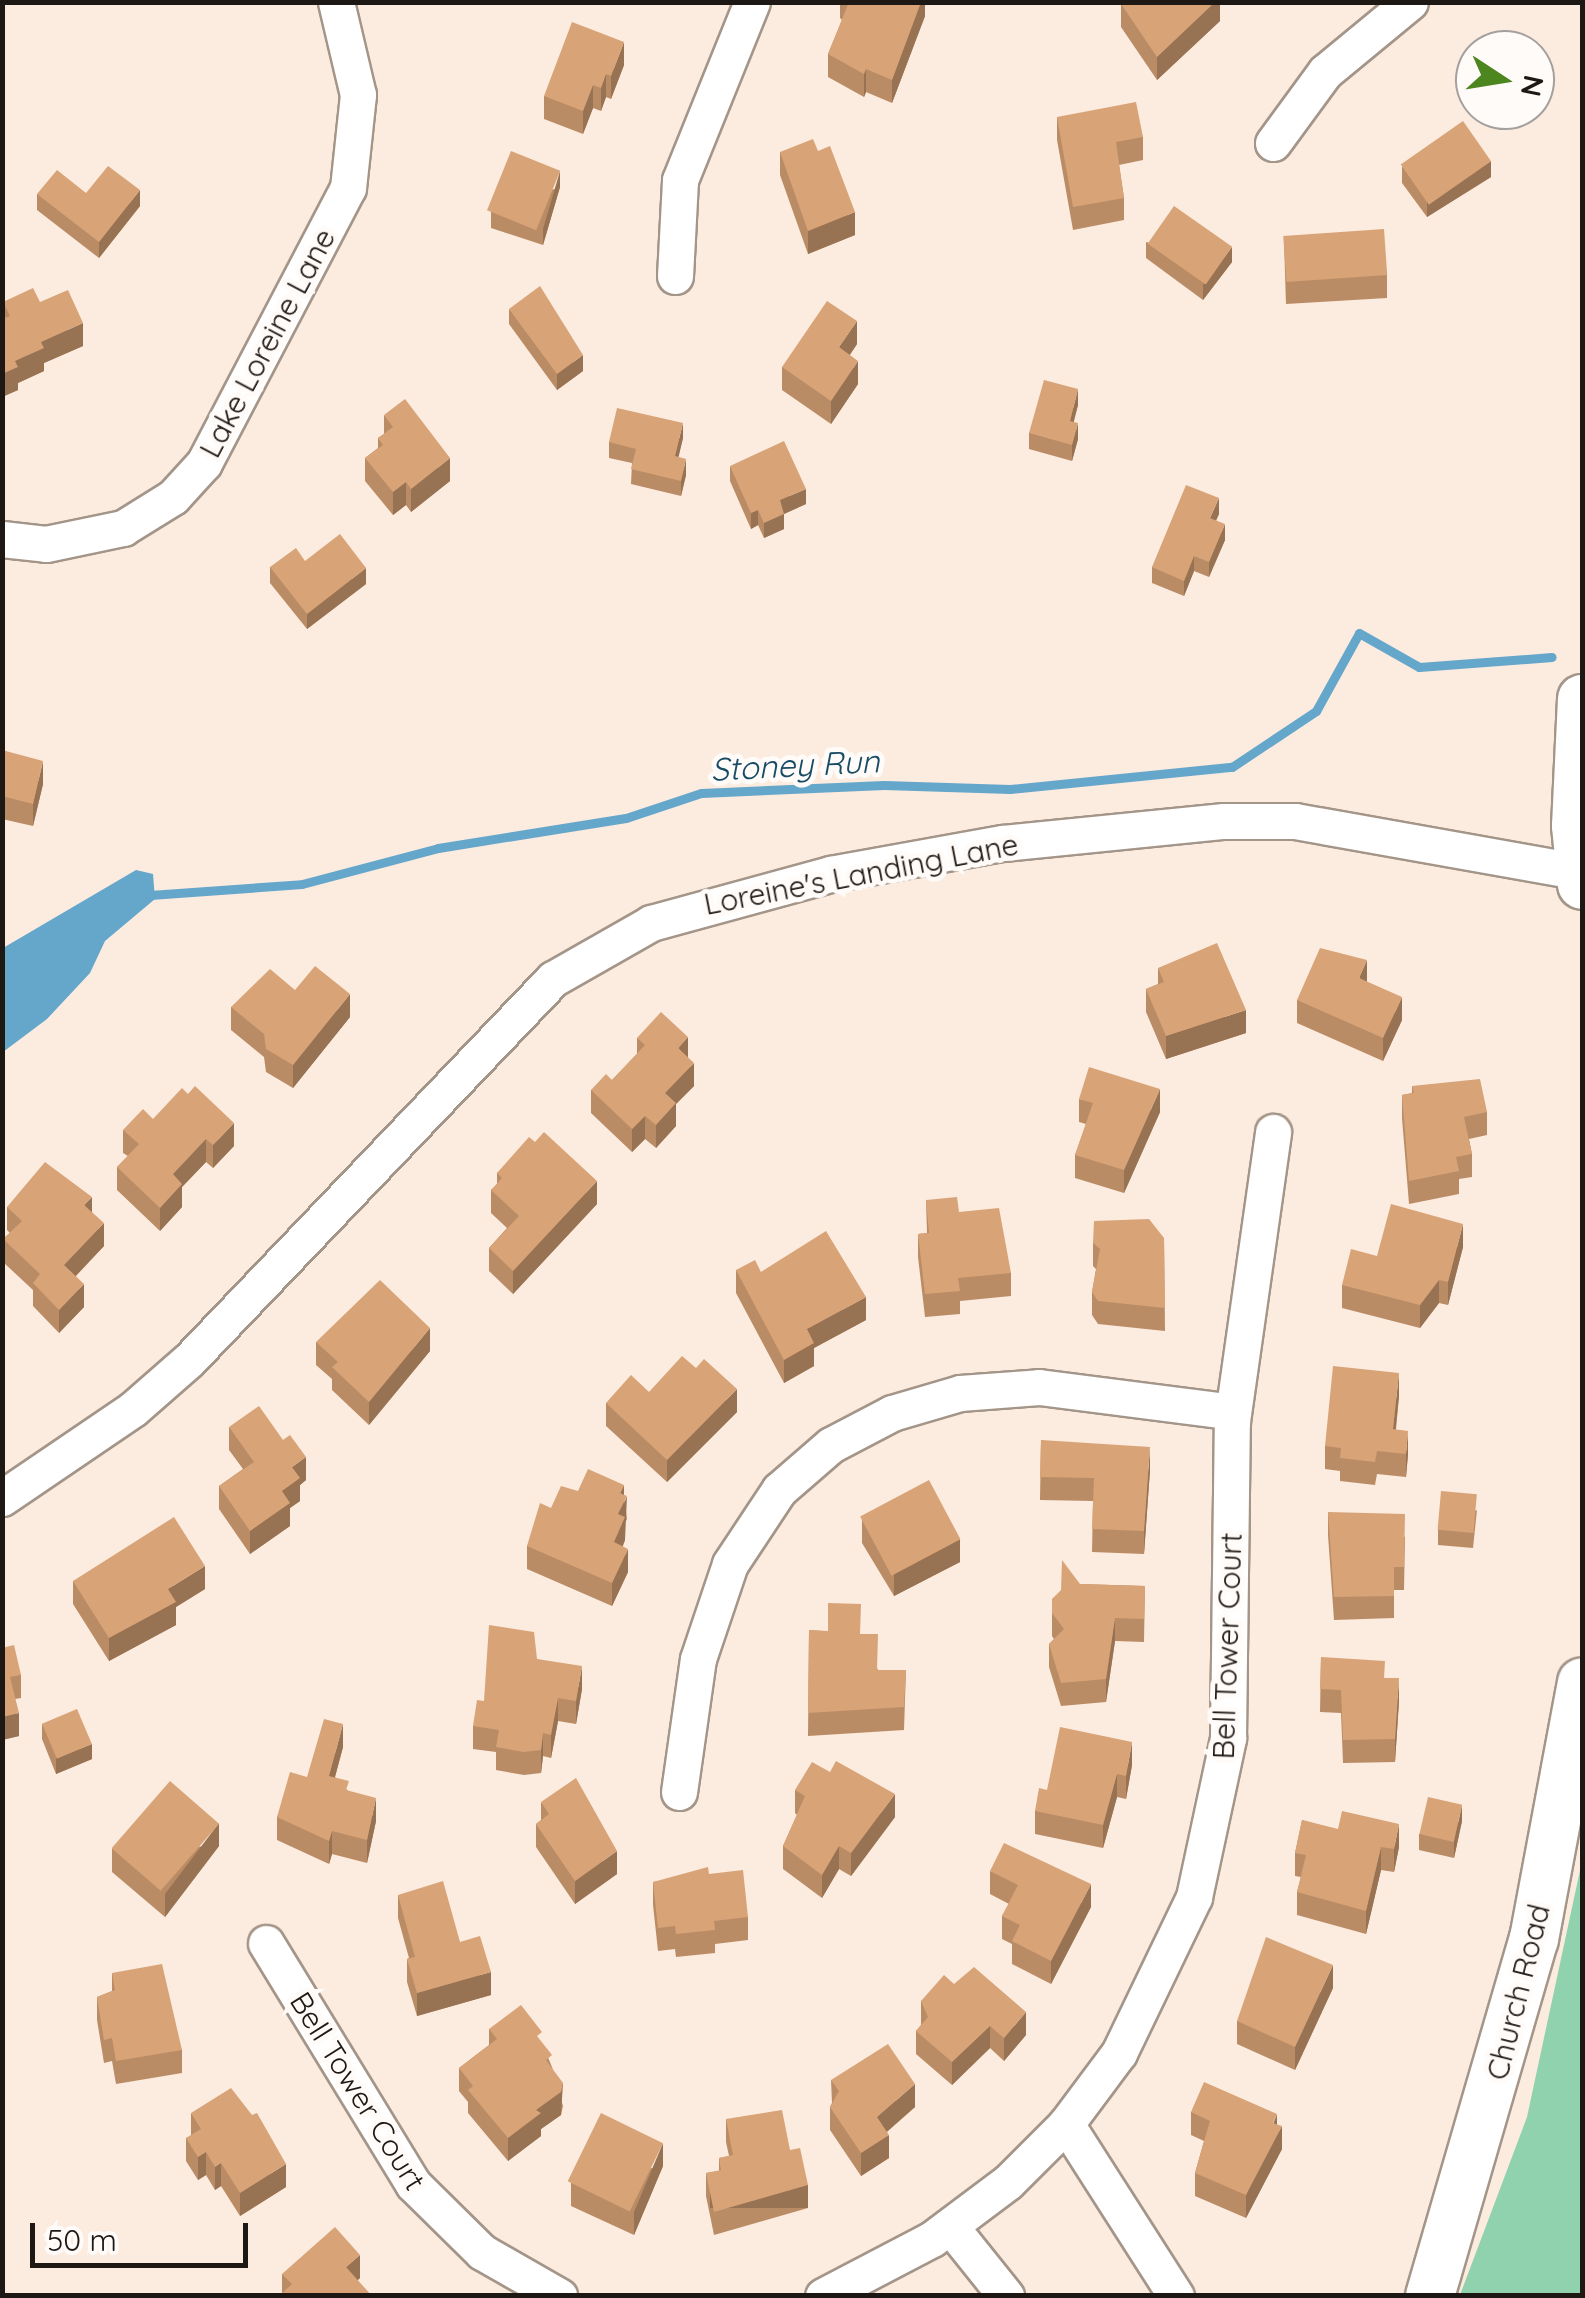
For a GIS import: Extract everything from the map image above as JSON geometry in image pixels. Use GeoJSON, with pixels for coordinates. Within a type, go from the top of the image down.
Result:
{"type":"FeatureCollection","features":[{"type":"Feature","properties":{"kind":"main road"},"geometry":{"type":"LineString","coordinates":[[1582,699],[1576,826],[1582,878]]}},
{"type":"Feature","properties":{"kind":"main road","name":"Church Road"},"geometry":{"type":"LineString","coordinates":[[1430,2296],[1534,1939],[1582,1682]]}},
{"type":"Feature","properties":{"kind":"street","name":"Lake Loreine Lane"},"geometry":{"type":"LineString","coordinates":[[2,539],[46,544],[123,528],[174,497],[204,463],[348,188],[358,95],[336,2]]}},
{"type":"Feature","properties":{"kind":"street"},"geometry":{"type":"LineString","coordinates":[[675,276],[680,180],[752,2]]}},
{"type":"Feature","properties":{"kind":"street"},"geometry":{"type":"LineString","coordinates":[[1272,143],[1325,72],[1410,2]]}},
{"type":"Feature","properties":{"kind":"street","name":"Loreine's Landing Lane"},"geometry":{"type":"LineString","coordinates":[[2,1498],[117,1420],[189,1360],[552,979],[651,923],[830,874],[1004,843],[1224,822],[1295,821],[1582,878]]}},
{"type":"Feature","properties":{"kind":"street","name":"Bell Tower Court"},"geometry":{"type":"LineString","coordinates":[[822,2296],[950,2226],[1008,2182],[1066,2124],[1119,2053],[1164,1969],[1194,1897],[1218,1806],[1232,1672],[1232,1421],[1273,1132]]}},
{"type":"Feature","properties":{"kind":"street"},"geometry":{"type":"LineString","coordinates":[[679,1792],[698,1660],[730,1564],[779,1490],[831,1446],[892,1413],[960,1393],[1039,1387],[1226,1410],[1232,1421]]}},
{"type":"Feature","properties":{"kind":"street","name":"Bell Tower Court"},"geometry":{"type":"LineString","coordinates":[[266,1943],[413,2184],[482,2252],[560,2296]]}},
{"type":"Feature","properties":{"kind":"street"},"geometry":{"type":"LineString","coordinates":[[1066,2124],[1176,2296]]}},
{"type":"Feature","properties":{"kind":"street"},"geometry":{"type":"LineString","coordinates":[[950,2226],[1006,2296]]}},
{"type":"Feature","properties":{"kind":"green space"},"geometry":{"type":"Polygon","coordinates":[[[1582,1861],[1582,2295],[1460,2295],[1527,2117],[1582,1861]]]}},
{"type":"Feature","properties":{"kind":"water"},"geometry":{"type":"Polygon","coordinates":[[[136,870],[153,874],[155,899],[105,941],[90,973],[47,1019],[3,1052],[3,948],[136,870]]]}},
{"type":"Feature","properties":{"kind":"building"},"geometry":{"type":"Polygon","coordinates":[[[849,2],[921,2],[892,80],[866,69],[864,74],[828,54],[849,2]]]}},
{"type":"Feature","properties":{"kind":"building"},"geometry":{"type":"Polygon","coordinates":[[[1123,2],[1215,2],[1157,57],[1123,2]]]}},
{"type":"Feature","properties":{"kind":"building"},"geometry":{"type":"Polygon","coordinates":[[[572,22],[624,42],[611,76],[606,74],[601,88],[593,85],[583,111],[544,96],[572,22]]]}},
{"type":"Feature","properties":{"kind":"building"},"geometry":{"type":"Polygon","coordinates":[[[1136,102],[1143,137],[1116,142],[1124,198],[1073,207],[1057,117],[1136,102]]]}},
{"type":"Feature","properties":{"kind":"building"},"geometry":{"type":"Polygon","coordinates":[[[1455,127],[1455,130],[1469,130],[1491,161],[1429,205],[1401,165],[1455,127]]]}},
{"type":"Feature","properties":{"kind":"building"},"geometry":{"type":"Polygon","coordinates":[[[813,139],[818,151],[830,146],[855,212],[808,231],[780,152],[813,139]]]}},
{"type":"Feature","properties":{"kind":"building"},"geometry":{"type":"Polygon","coordinates":[[[511,151],[560,171],[536,230],[487,210],[511,151]]]}},
{"type":"Feature","properties":{"kind":"building"},"geometry":{"type":"Polygon","coordinates":[[[108,166],[140,190],[99,242],[37,194],[57,170],[86,193],[108,166]]]}},
{"type":"Feature","properties":{"kind":"building"},"geometry":{"type":"Polygon","coordinates":[[[1174,206],[1232,247],[1206,284],[1148,244],[1174,206]]]}},
{"type":"Feature","properties":{"kind":"building"},"geometry":{"type":"Polygon","coordinates":[[[1384,229],[1387,275],[1286,282],[1283,236],[1384,229]]]}},
{"type":"Feature","properties":{"kind":"building"},"geometry":{"type":"Polygon","coordinates":[[[540,286],[583,355],[557,374],[509,309],[540,286]]]}},
{"type":"Feature","properties":{"kind":"building"},"geometry":{"type":"Polygon","coordinates":[[[33,288],[40,302],[68,290],[83,323],[41,342],[44,348],[15,361],[18,367],[2,374],[2,319],[10,316],[3,302],[33,288]]]}},
{"type":"Feature","properties":{"kind":"building"},"geometry":{"type":"Polygon","coordinates":[[[827,301],[857,321],[839,347],[858,361],[831,401],[782,367],[827,301]]]}},
{"type":"Feature","properties":{"kind":"building"},"geometry":{"type":"Polygon","coordinates":[[[1044,380],[1078,389],[1070,421],[1078,423],[1072,445],[1029,433],[1044,380]]]}},
{"type":"Feature","properties":{"kind":"building"},"geometry":{"type":"Polygon","coordinates":[[[405,399],[450,458],[411,489],[406,482],[393,492],[365,458],[383,445],[378,438],[393,427],[384,415],[405,399]]]}},
{"type":"Feature","properties":{"kind":"building"},"geometry":{"type":"Polygon","coordinates":[[[617,408],[683,423],[675,456],[686,459],[681,481],[631,469],[636,449],[609,442],[617,408]]]}},
{"type":"Feature","properties":{"kind":"building"},"geometry":{"type":"Polygon","coordinates":[[[784,441],[806,489],[780,500],[784,514],[764,523],[758,510],[751,513],[730,466],[784,441]]]}},
{"type":"Feature","properties":{"kind":"building"},"geometry":{"type":"Polygon","coordinates":[[[1186,485],[1219,498],[1210,518],[1225,524],[1209,562],[1194,556],[1184,581],[1152,567],[1186,485]]]}},
{"type":"Feature","properties":{"kind":"building"},"geometry":{"type":"Polygon","coordinates":[[[340,534],[366,568],[307,614],[270,567],[296,548],[305,561],[340,534]]]}},
{"type":"Feature","properties":{"kind":"building"},"geometry":{"type":"Polygon","coordinates":[[[2,750],[43,761],[33,804],[2,796],[2,750]]]}},
{"type":"Feature","properties":{"kind":"building"},"geometry":{"type":"Polygon","coordinates":[[[1217,943],[1246,1010],[1166,1036],[1146,989],[1164,982],[1158,968],[1217,943]]]}},
{"type":"Feature","properties":{"kind":"building"},"geometry":{"type":"Polygon","coordinates":[[[1320,948],[1367,960],[1359,978],[1402,997],[1383,1038],[1297,1000],[1320,948]]]}},
{"type":"Feature","properties":{"kind":"building"},"geometry":{"type":"Polygon","coordinates":[[[315,966],[350,994],[293,1065],[266,1049],[264,1034],[231,1007],[270,969],[295,990],[315,966]]]}},
{"type":"Feature","properties":{"kind":"building"},"geometry":{"type":"Polygon","coordinates":[[[661,1012],[688,1037],[678,1048],[694,1063],[665,1093],[676,1103],[656,1125],[645,1116],[632,1129],[591,1090],[606,1074],[612,1080],[645,1045],[637,1038],[661,1012]]]}},
{"type":"Feature","properties":{"kind":"building"},"geometry":{"type":"Polygon","coordinates":[[[1089,1067],[1160,1089],[1124,1170],[1075,1155],[1093,1103],[1079,1099],[1089,1067]]]}},
{"type":"Feature","properties":{"kind":"building"},"geometry":{"type":"Polygon","coordinates":[[[1480,1079],[1487,1112],[1464,1117],[1472,1154],[1456,1157],[1459,1171],[1409,1181],[1402,1095],[1414,1093],[1412,1086],[1480,1079]]]}},
{"type":"Feature","properties":{"kind":"building"},"geometry":{"type":"Polygon","coordinates":[[[195,1086],[234,1123],[213,1145],[206,1139],[173,1174],[182,1184],[160,1208],[117,1167],[139,1144],[123,1130],[143,1109],[153,1119],[182,1088],[188,1094],[195,1086]]]}},
{"type":"Feature","properties":{"kind":"building"},"geometry":{"type":"Polygon","coordinates":[[[544,1132],[597,1181],[513,1271],[489,1248],[519,1216],[491,1190],[502,1178],[497,1173],[529,1137],[535,1142],[544,1132]]]}},
{"type":"Feature","properties":{"kind":"building"},"geometry":{"type":"Polygon","coordinates":[[[45,1162],[92,1197],[84,1205],[104,1223],[64,1265],[84,1284],[59,1310],[33,1283],[40,1274],[3,1239],[22,1221],[7,1207],[45,1162]]]}},
{"type":"Feature","properties":{"kind":"building"},"geometry":{"type":"Polygon","coordinates":[[[957,1197],[959,1212],[999,1208],[1011,1273],[958,1278],[960,1291],[925,1294],[918,1234],[929,1233],[926,1200],[957,1197]]]}},
{"type":"Feature","properties":{"kind":"building"},"geometry":{"type":"Polygon","coordinates":[[[1391,1204],[1463,1224],[1448,1282],[1439,1280],[1420,1305],[1342,1285],[1351,1249],[1377,1256],[1391,1204]]]}},
{"type":"Feature","properties":{"kind":"building"},"geometry":{"type":"Polygon","coordinates":[[[1149,1219],[1164,1238],[1165,1308],[1098,1301],[1092,1292],[1100,1249],[1093,1243],[1094,1221],[1149,1219]]]}},
{"type":"Feature","properties":{"kind":"building"},"geometry":{"type":"Polygon","coordinates":[[[826,1231],[866,1297],[807,1329],[814,1343],[784,1360],[736,1270],[755,1260],[761,1272],[826,1231]]]}},
{"type":"Feature","properties":{"kind":"building"},"geometry":{"type":"Polygon","coordinates":[[[380,1280],[430,1328],[369,1402],[332,1367],[338,1362],[316,1342],[380,1280]]]}},
{"type":"Feature","properties":{"kind":"building"},"geometry":{"type":"Polygon","coordinates":[[[682,1356],[696,1368],[704,1359],[737,1389],[667,1460],[606,1403],[631,1375],[649,1392],[682,1356]]]}},
{"type":"Feature","properties":{"kind":"building"},"geometry":{"type":"Polygon","coordinates":[[[1333,1366],[1399,1373],[1393,1429],[1408,1431],[1406,1454],[1377,1451],[1375,1462],[1340,1458],[1341,1448],[1325,1446],[1333,1366]]]}},
{"type":"Feature","properties":{"kind":"building"},"geometry":{"type":"Polygon","coordinates":[[[259,1406],[283,1440],[290,1435],[306,1457],[292,1467],[300,1478],[282,1491],[290,1503],[250,1531],[219,1486],[254,1462],[229,1427],[259,1406]]]}},
{"type":"Feature","properties":{"kind":"building"},"geometry":{"type":"Polygon","coordinates":[[[1041,1440],[1150,1447],[1144,1531],[1092,1529],[1094,1478],[1040,1477],[1041,1440]]]}},
{"type":"Feature","properties":{"kind":"building"},"geometry":{"type":"Polygon","coordinates":[[[588,1469],[624,1485],[620,1493],[627,1496],[618,1514],[625,1517],[614,1542],[628,1549],[612,1583],[527,1546],[540,1503],[551,1508],[561,1486],[578,1491],[588,1469]]]}},
{"type":"Feature","properties":{"kind":"building"},"geometry":{"type":"Polygon","coordinates":[[[929,1480],[960,1539],[892,1576],[860,1517],[929,1480]]]}},
{"type":"Feature","properties":{"kind":"building"},"geometry":{"type":"Polygon","coordinates":[[[1441,1491],[1477,1494],[1473,1533],[1438,1530],[1441,1491]]]}},
{"type":"Feature","properties":{"kind":"building"},"geometry":{"type":"Polygon","coordinates":[[[1328,1512],[1405,1514],[1404,1567],[1394,1567],[1394,1596],[1334,1597],[1328,1512]]]}},
{"type":"Feature","properties":{"kind":"building"},"geometry":{"type":"Polygon","coordinates":[[[174,1517],[205,1566],[168,1589],[176,1602],[109,1638],[73,1581],[174,1517]]]}},
{"type":"Feature","properties":{"kind":"building"},"geometry":{"type":"Polygon","coordinates":[[[1062,1560],[1080,1584],[1145,1586],[1144,1619],[1115,1618],[1106,1679],[1061,1683],[1049,1644],[1064,1629],[1052,1613],[1052,1599],[1061,1590],[1062,1560]]]}},
{"type":"Feature","properties":{"kind":"building"},"geometry":{"type":"Polygon","coordinates":[[[828,1603],[861,1604],[860,1634],[878,1634],[877,1670],[906,1670],[904,1707],[808,1713],[809,1630],[828,1631],[828,1603]]]}},
{"type":"Feature","properties":{"kind":"building"},"geometry":{"type":"Polygon","coordinates":[[[489,1625],[534,1632],[537,1659],[582,1666],[576,1701],[558,1698],[551,1735],[543,1733],[541,1750],[524,1752],[496,1747],[499,1730],[473,1726],[477,1700],[484,1701],[489,1625]]]}},
{"type":"Feature","properties":{"kind":"building"},"geometry":{"type":"Polygon","coordinates":[[[14,1645],[21,1675],[10,1677],[19,1713],[2,1717],[2,1648],[14,1645]]]}},
{"type":"Feature","properties":{"kind":"building"},"geometry":{"type":"Polygon","coordinates":[[[1321,1657],[1385,1661],[1384,1678],[1399,1678],[1395,1739],[1343,1740],[1341,1690],[1320,1689],[1321,1657]]]}},
{"type":"Feature","properties":{"kind":"building"},"geometry":{"type":"Polygon","coordinates":[[[77,1709],[92,1744],[57,1759],[42,1724],[77,1709]]]}},
{"type":"Feature","properties":{"kind":"building"},"geometry":{"type":"Polygon","coordinates":[[[324,1719],[343,1724],[329,1776],[349,1781],[346,1790],[376,1798],[367,1840],[332,1831],[329,1841],[277,1817],[290,1772],[307,1777],[324,1719]]]}},
{"type":"Feature","properties":{"kind":"building"},"geometry":{"type":"Polygon","coordinates":[[[1060,1727],[1132,1742],[1126,1776],[1117,1774],[1103,1825],[1035,1811],[1039,1788],[1047,1790],[1060,1727]]]}},
{"type":"Feature","properties":{"kind":"building"},"geometry":{"type":"Polygon","coordinates":[[[836,1761],[895,1794],[851,1853],[839,1846],[822,1875],[783,1846],[805,1796],[795,1790],[812,1762],[830,1772],[836,1761]]]}},
{"type":"Feature","properties":{"kind":"building"},"geometry":{"type":"Polygon","coordinates":[[[576,1778],[617,1851],[575,1881],[536,1824],[549,1814],[541,1802],[576,1778]]]}},
{"type":"Feature","properties":{"kind":"building"},"geometry":{"type":"Polygon","coordinates":[[[170,1781],[219,1824],[161,1891],[112,1848],[170,1781]]]}},
{"type":"Feature","properties":{"kind":"building"},"geometry":{"type":"Polygon","coordinates":[[[1428,1797],[1462,1805],[1454,1842],[1419,1834],[1428,1797]]]}},
{"type":"Feature","properties":{"kind":"building"},"geometry":{"type":"Polygon","coordinates":[[[1342,1811],[1399,1824],[1394,1849],[1381,1847],[1366,1911],[1297,1892],[1306,1855],[1295,1853],[1302,1820],[1338,1829],[1342,1811]]]}},
{"type":"Feature","properties":{"kind":"building"},"geometry":{"type":"Polygon","coordinates":[[[1004,1843],[1091,1884],[1051,1961],[1012,1941],[1020,1925],[1002,1916],[1018,1885],[990,1871],[1004,1843]]]}},
{"type":"Feature","properties":{"kind":"building"},"geometry":{"type":"Polygon","coordinates":[[[708,1867],[709,1874],[743,1870],[748,1917],[714,1921],[715,1930],[676,1934],[675,1926],[658,1928],[653,1882],[708,1867]]]}},
{"type":"Feature","properties":{"kind":"building"},"geometry":{"type":"Polygon","coordinates":[[[443,1881],[460,1942],[480,1936],[491,1972],[417,1993],[407,1959],[415,1957],[398,1895],[443,1881]]]}},
{"type":"Feature","properties":{"kind":"building"},"geometry":{"type":"Polygon","coordinates":[[[1266,1937],[1333,1965],[1295,2047],[1237,2021],[1266,1937]]]}},
{"type":"Feature","properties":{"kind":"building"},"geometry":{"type":"Polygon","coordinates":[[[162,1964],[182,2050],[116,2061],[112,2038],[104,2040],[97,1997],[115,1990],[112,1973],[162,1964]]]}},
{"type":"Feature","properties":{"kind":"building"},"geometry":{"type":"Polygon","coordinates":[[[974,1967],[1026,2012],[1004,2038],[990,2026],[952,2062],[916,2031],[928,2017],[921,2001],[944,1975],[954,1984],[974,1967]]]}},
{"type":"Feature","properties":{"kind":"building"},"geometry":{"type":"Polygon","coordinates":[[[521,2005],[542,2032],[537,2036],[552,2055],[546,2060],[563,2083],[561,2092],[536,2110],[541,2113],[508,2138],[468,2090],[473,2086],[459,2068],[497,2039],[489,2029],[521,2005]]]}},
{"type":"Feature","properties":{"kind":"building"},"geometry":{"type":"Polygon","coordinates":[[[888,2044],[915,2084],[877,2117],[889,2135],[861,2153],[830,2107],[839,2091],[831,2080],[888,2044]]]}},
{"type":"Feature","properties":{"kind":"building"},"geometry":{"type":"Polygon","coordinates":[[[1204,2082],[1277,2114],[1273,2123],[1282,2126],[1246,2195],[1195,2173],[1210,2121],[1191,2112],[1204,2082]]]}},
{"type":"Feature","properties":{"kind":"building"},"geometry":{"type":"Polygon","coordinates":[[[231,2088],[252,2115],[257,2113],[286,2164],[240,2193],[221,2163],[215,2167],[206,2152],[198,2157],[186,2138],[201,2129],[191,2113],[231,2088]]]}},
{"type":"Feature","properties":{"kind":"building"},"geometry":{"type":"Polygon","coordinates":[[[782,2110],[790,2150],[800,2148],[808,2185],[714,2212],[706,2173],[721,2170],[719,2158],[733,2155],[726,2119],[782,2110]]]}},
{"type":"Feature","properties":{"kind":"building"},"geometry":{"type":"Polygon","coordinates":[[[601,2113],[663,2143],[630,2212],[568,2181],[601,2113]]]}},
{"type":"Feature","properties":{"kind":"building"},"geometry":{"type":"Polygon","coordinates":[[[335,2227],[360,2255],[346,2267],[372,2296],[279,2296],[292,2284],[282,2274],[335,2227]]]}},
{"type":"Feature","properties":{"kind":"waterway","name":"Stoney Run"},"geometry":{"type":"LineString","coordinates":[[150,895],[302,884],[438,848],[626,818],[701,793],[884,785],[1010,789],[1232,767],[1316,711],[1359,633],[1419,667],[1552,657]]}}]}
